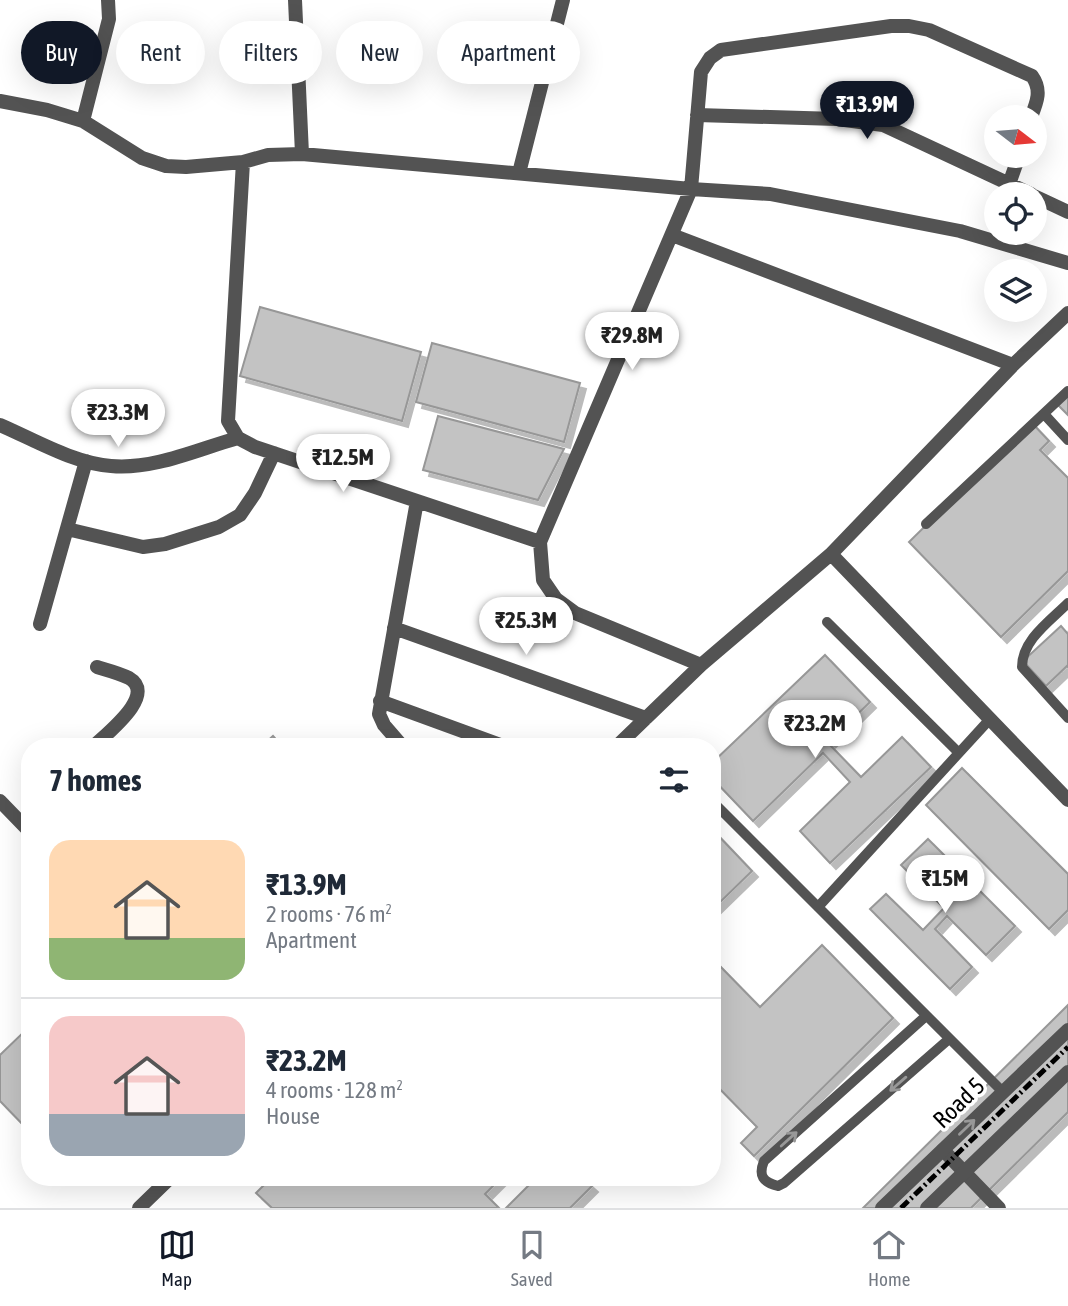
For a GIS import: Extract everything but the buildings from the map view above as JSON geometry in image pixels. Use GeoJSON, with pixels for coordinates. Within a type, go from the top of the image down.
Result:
{"type":"FeatureCollection","features":[{"type":"Feature","properties":{"kind":"street"},"geometry":{"type":"LineString","coordinates":[[83,121],[109,19],[108,0]]}},
{"type":"Feature","properties":{"kind":"street"},"geometry":{"type":"LineString","coordinates":[[295,0],[302,154]]}},
{"type":"Feature","properties":{"kind":"street"},"geometry":{"type":"LineString","coordinates":[[519,173],[563,0]]}},
{"type":"Feature","properties":{"kind":"street"},"geometry":{"type":"LineString","coordinates":[[701,665],[575,613],[556,599],[543,580],[540,542],[691,189],[701,72],[710,58],[721,50],[891,26],[909,26],[929,30],[1032,76],[1038,85],[1035,105]]}},
{"type":"Feature","properties":{"kind":"street"},"geometry":{"type":"LineString","coordinates":[[0,101],[47,110],[83,121],[142,158],[166,166],[243,162],[268,155],[302,154],[770,194],[918,221],[1068,263]]}},
{"type":"Feature","properties":{"kind":"street"},"geometry":{"type":"LineString","coordinates":[[697,115],[837,119],[883,125],[1005,182]]}},
{"type":"Feature","properties":{"kind":"street"},"geometry":{"type":"LineString","coordinates":[[243,162],[228,421],[238,438],[274,453],[540,542]]}},
{"type":"Feature","properties":{"kind":"street"},"geometry":{"type":"LineString","coordinates":[[1047,202],[1068,212]]}},
{"type":"Feature","properties":{"kind":"street"},"geometry":{"type":"LineString","coordinates":[[672,235],[1013,365]]}},
{"type":"Feature","properties":{"kind":"street"},"geometry":{"type":"LineString","coordinates":[[625,738],[701,665],[831,554],[1013,365],[1068,313]]}},
{"type":"Feature","properties":{"kind":"street"},"geometry":{"type":"LineString","coordinates":[[0,425],[65,454],[111,466],[145,465],[238,438]]}},
{"type":"Feature","properties":{"kind":"street"},"geometry":{"type":"LineString","coordinates":[[67,529],[143,547],[165,544],[219,527],[240,515],[255,493],[274,453]]}},
{"type":"Feature","properties":{"kind":"street"},"geometry":{"type":"LineString","coordinates":[[40,624],[86,461]]}},
{"type":"Feature","properties":{"kind":"street"},"geometry":{"type":"LineString","coordinates":[[395,738],[379,714],[380,701],[417,501]]}},
{"type":"Feature","properties":{"kind":"street"},"geometry":{"type":"LineString","coordinates":[[831,554],[1068,800]]}},
{"type":"Feature","properties":{"kind":"street"},"geometry":{"type":"LineString","coordinates":[[394,628],[646,718]]}},
{"type":"Feature","properties":{"kind":"street"},"geometry":{"type":"LineString","coordinates":[[97,667],[130,679],[138,687],[134,706],[102,738]]}},
{"type":"Feature","properties":{"kind":"street"},"geometry":{"type":"LineString","coordinates":[[380,701],[481,738]]}},
{"type":"Feature","properties":{"kind":"street"},"geometry":{"type":"LineString","coordinates":[[0,801],[21,817]]}},
{"type":"Feature","properties":{"kind":"street","name":"Road 5"},"geometry":{"type":"LineString","coordinates":[[882,1208],[1068,1030]]}},
{"type":"Feature","properties":{"kind":"street"},"geometry":{"type":"LineString","coordinates":[[927,1208],[1068,1072]]}},
{"type":"Feature","properties":{"kind":"street"},"geometry":{"type":"LineString","coordinates":[[943,1150],[999,1208]]}},
{"type":"Feature","properties":{"kind":"street"},"geometry":{"type":"LineString","coordinates":[[139,1208],[162,1186]]}},
{"type":"Feature","properties":{"kind":"lane"},"geometry":{"type":"LineString","coordinates":[[926,524],[1068,391]]}},
{"type":"Feature","properties":{"kind":"lane"},"geometry":{"type":"LineString","coordinates":[[1044,414],[1068,440]]}},
{"type":"Feature","properties":{"kind":"lane"},"geometry":{"type":"LineString","coordinates":[[1068,603],[1027,645],[1022,656],[1022,667],[1068,718]]}},
{"type":"Feature","properties":{"kind":"lane"},"geometry":{"type":"LineString","coordinates":[[827,622],[959,752]]}},
{"type":"Feature","properties":{"kind":"lane"},"geometry":{"type":"LineString","coordinates":[[818,907],[990,719]]}},
{"type":"Feature","properties":{"kind":"lane"},"geometry":{"type":"LineString","coordinates":[[721,810],[1003,1093]]}},
{"type":"Feature","properties":{"kind":"lane"},"geometry":{"type":"LineString","coordinates":[[926,1016],[764,1161],[762,1178],[767,1184],[778,1186],[784,1183],[949,1039]]}},
{"type":"Feature","properties":{"kind":"railway"},"geometry":{"type":"LineString","coordinates":[[901,1208],[1068,1047]]}}]}
